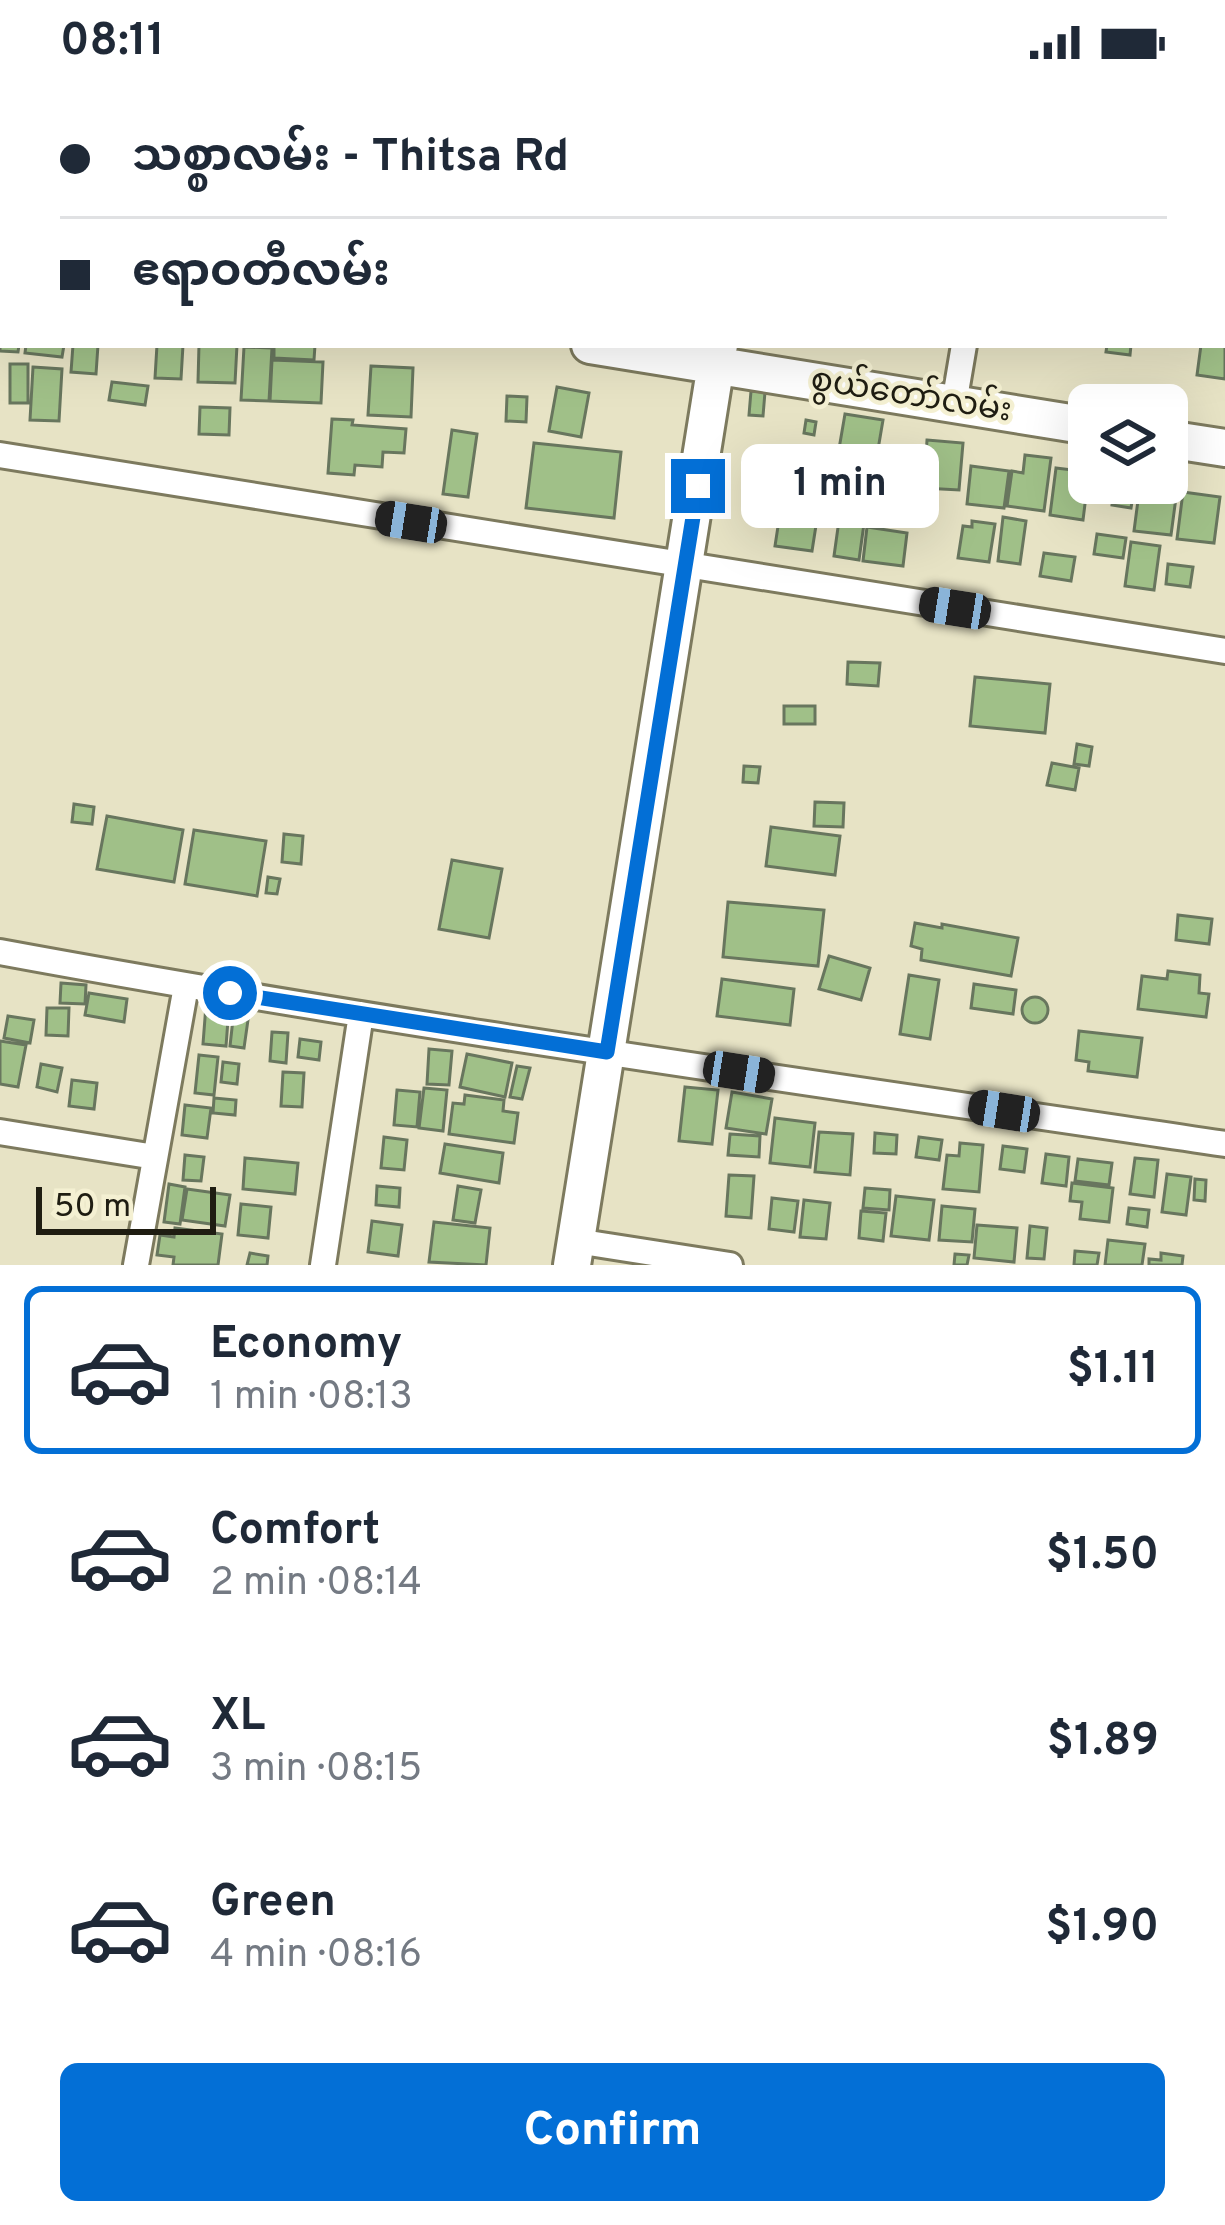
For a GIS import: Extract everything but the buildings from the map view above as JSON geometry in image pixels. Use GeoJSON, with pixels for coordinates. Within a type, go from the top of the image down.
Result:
{"type":"FeatureCollection","features":[{"type":"Feature","properties":{"kind":"street","name":"စွယ်တော်လမ်း"},"geometry":{"type":"LineString","coordinates":[[628,348],[718,355],[1068,423]]}},
{"type":"Feature","properties":{"kind":"street"},"geometry":{"type":"LineString","coordinates":[[954,404],[963,348]]}},
{"type":"Feature","properties":{"kind":"street"},"geometry":{"type":"LineString","coordinates":[[718,355],[574,1253],[730,1265]]}},
{"type":"Feature","properties":{"kind":"street"},"geometry":{"type":"LineString","coordinates":[[1188,442],[1225,448]]}},
{"type":"Feature","properties":{"kind":"street"},"geometry":{"type":"LineString","coordinates":[[0,455],[1225,651]]}},
{"type":"Feature","properties":{"kind":"street"},"geometry":{"type":"LineString","coordinates":[[0,952],[361,1014],[1225,1144]]}},
{"type":"Feature","properties":{"kind":"street"},"geometry":{"type":"LineString","coordinates":[[136,1265],[186,986]]}},
{"type":"Feature","properties":{"kind":"street"},"geometry":{"type":"LineString","coordinates":[[323,1265],[361,1014]]}},
{"type":"Feature","properties":{"kind":"street"},"geometry":{"type":"LineString","coordinates":[[0,1132],[155,1157]]}},
{"type":"Feature","properties":{"kind":"route"},"geometry":{"type":"LineString","coordinates":[[230,993],[607,1052],[698,486]]}}]}
